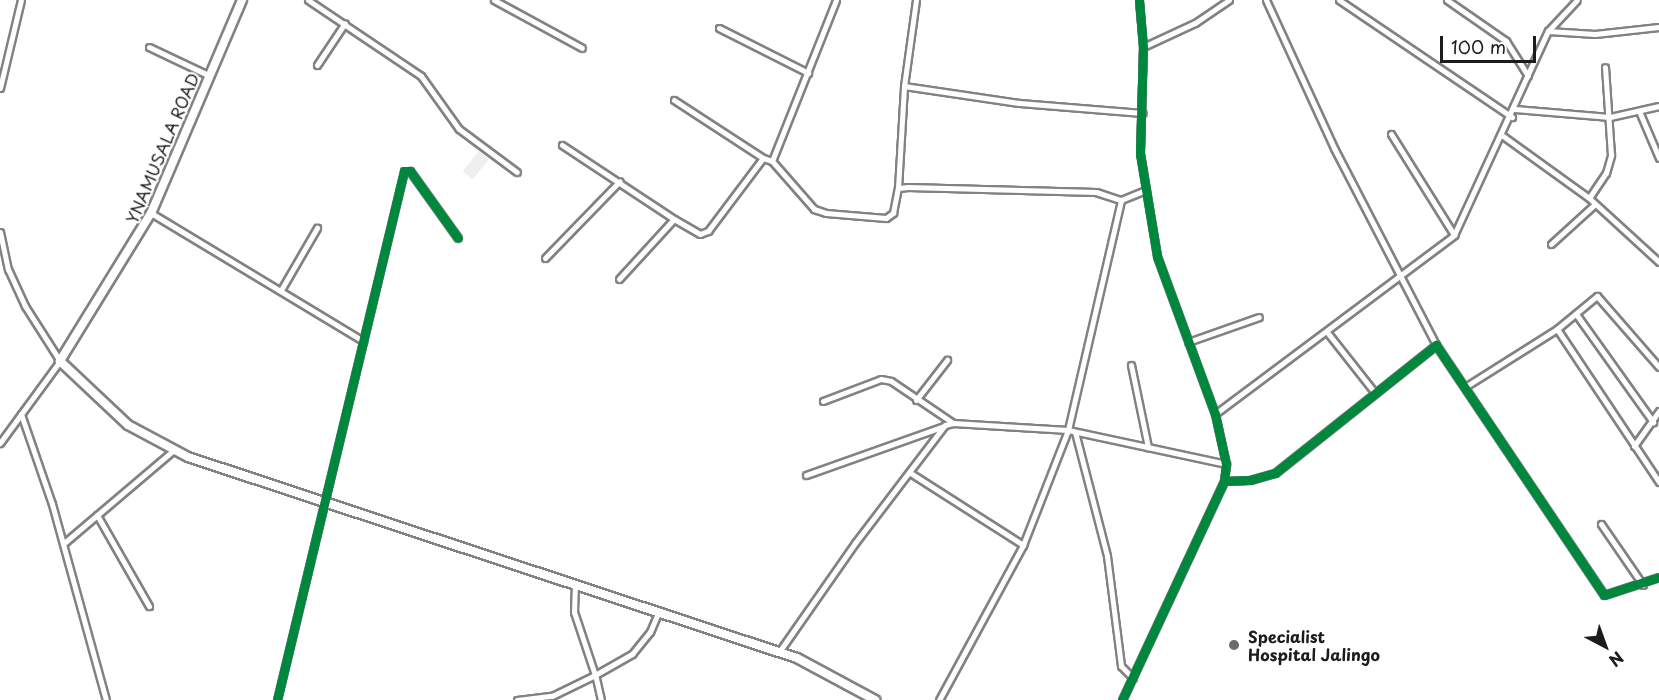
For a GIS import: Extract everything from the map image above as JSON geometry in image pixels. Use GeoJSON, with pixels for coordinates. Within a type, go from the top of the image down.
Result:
{"type":"FeatureCollection","features":[{"type":"Feature","properties":{"kind":"main road","name":"YNAMUSALA ROAD"},"geometry":{"type":"LineString","coordinates":[[60,361],[151,213],[208,75],[242,0]]}},
{"type":"Feature","properties":{"kind":"main road"},"geometry":{"type":"LineString","coordinates":[[60,361],[121,419],[174,450],[779,652],[825,670],[875,700]]}},
{"type":"Feature","properties":{"kind":"street"},"geometry":{"type":"LineString","coordinates":[[0,88],[21,0]]}},
{"type":"Feature","properties":{"kind":"street"},"geometry":{"type":"LineString","coordinates":[[308,0],[422,76],[459,129],[517,172]]}},
{"type":"Feature","properties":{"kind":"street"},"geometry":{"type":"LineString","coordinates":[[494,0],[582,48]]}},
{"type":"Feature","properties":{"kind":"street"},"geometry":{"type":"LineString","coordinates":[[772,161],[836,0]]}},
{"type":"Feature","properties":{"kind":"street"},"geometry":{"type":"LineString","coordinates":[[674,100],[763,158],[772,161],[814,208],[826,213],[886,218],[893,213],[898,188],[904,86],[916,0]]}},
{"type":"Feature","properties":{"kind":"street"},"geometry":{"type":"LineString","coordinates":[[1122,700],[1224,481],[1226,464],[1215,414],[1157,256],[1140,153],[1143,113],[1143,47],[1139,0]]}},
{"type":"Feature","properties":{"kind":"street"},"geometry":{"type":"LineString","coordinates":[[1143,47],[1195,23],[1229,0]]}},
{"type":"Feature","properties":{"kind":"street"},"geometry":{"type":"LineString","coordinates":[[1266,0],[1334,148],[1436,345],[1604,595],[1643,585],[1659,577]]}},
{"type":"Feature","properties":{"kind":"street"},"geometry":{"type":"LineString","coordinates":[[1339,0],[1512,117]]}},
{"type":"Feature","properties":{"kind":"street"},"geometry":{"type":"LineString","coordinates":[[1447,0],[1506,41],[1528,76]]}},
{"type":"Feature","properties":{"kind":"street"},"geometry":{"type":"LineString","coordinates":[[1215,414],[1401,277],[1454,235],[1512,117],[1548,31],[1577,0]]}},
{"type":"Feature","properties":{"kind":"street"},"geometry":{"type":"LineString","coordinates":[[317,65],[345,23]]}},
{"type":"Feature","properties":{"kind":"street"},"geometry":{"type":"LineString","coordinates":[[1548,31],[1595,34],[1659,27]]}},
{"type":"Feature","properties":{"kind":"street"},"geometry":{"type":"LineString","coordinates":[[719,28],[808,73]]}},
{"type":"Feature","properties":{"kind":"street"},"geometry":{"type":"LineString","coordinates":[[149,47],[208,75]]}},
{"type":"Feature","properties":{"kind":"street"},"geometry":{"type":"LineString","coordinates":[[1589,198],[1606,172],[1611,155],[1605,68]]}},
{"type":"Feature","properties":{"kind":"street"},"geometry":{"type":"LineString","coordinates":[[904,86],[1019,103],[1143,113]]}},
{"type":"Feature","properties":{"kind":"street"},"geometry":{"type":"LineString","coordinates":[[1515,109],[1610,117],[1659,106]]}},
{"type":"Feature","properties":{"kind":"street"},"geometry":{"type":"LineString","coordinates":[[1639,111],[1659,158]]}},
{"type":"Feature","properties":{"kind":"street"},"geometry":{"type":"LineString","coordinates":[[1391,134],[1454,235]]}},
{"type":"Feature","properties":{"kind":"street"},"geometry":{"type":"LineString","coordinates":[[1503,136],[1589,198],[1659,262]]}},
{"type":"Feature","properties":{"kind":"street"},"geometry":{"type":"LineString","coordinates":[[562,145],[700,234],[708,231],[763,158]]}},
{"type":"Feature","properties":{"kind":"street"},"geometry":{"type":"LineString","coordinates":[[277,700],[404,171],[410,171],[458,238]]}},
{"type":"Feature","properties":{"kind":"street"},"geometry":{"type":"LineString","coordinates":[[545,258],[620,181]]}},
{"type":"Feature","properties":{"kind":"street"},"geometry":{"type":"LineString","coordinates":[[898,188],[1096,192],[1121,200],[1146,190]]}},
{"type":"Feature","properties":{"kind":"street"},"geometry":{"type":"LineString","coordinates":[[939,700],[1023,545],[1072,431],[1121,200]]}},
{"type":"Feature","properties":{"kind":"street"},"geometry":{"type":"LineString","coordinates":[[1551,244],[1595,204]]}},
{"type":"Feature","properties":{"kind":"street"},"geometry":{"type":"LineString","coordinates":[[151,213],[363,341]]}},
{"type":"Feature","properties":{"kind":"street"},"geometry":{"type":"LineString","coordinates":[[619,279],[674,219]]}},
{"type":"Feature","properties":{"kind":"street"},"geometry":{"type":"LineString","coordinates":[[281,290],[316,228]]}},
{"type":"Feature","properties":{"kind":"street"},"geometry":{"type":"LineString","coordinates":[[0,232],[8,269],[25,306],[60,361],[0,443]]}},
{"type":"Feature","properties":{"kind":"street"},"geometry":{"type":"LineString","coordinates":[[1465,387],[1557,329],[1597,296],[1602,297],[1659,368]]}},
{"type":"Feature","properties":{"kind":"street"},"geometry":{"type":"LineString","coordinates":[[1576,314],[1653,422]]}},
{"type":"Feature","properties":{"kind":"street"},"geometry":{"type":"LineString","coordinates":[[1188,342],[1259,317]]}},
{"type":"Feature","properties":{"kind":"street"},"geometry":{"type":"LineString","coordinates":[[1557,329],[1659,482]]}},
{"type":"Feature","properties":{"kind":"street"},"geometry":{"type":"LineString","coordinates":[[1327,332],[1375,393]]}},
{"type":"Feature","properties":{"kind":"street"},"geometry":{"type":"LineString","coordinates":[[1224,481],[1250,480],[1275,472],[1436,345]]}},
{"type":"Feature","properties":{"kind":"street"},"geometry":{"type":"LineString","coordinates":[[916,400],[947,360]]}},
{"type":"Feature","properties":{"kind":"street"},"geometry":{"type":"LineString","coordinates":[[1131,365],[1148,447]]}},
{"type":"Feature","properties":{"kind":"street"},"geometry":{"type":"LineString","coordinates":[[823,401],[881,379],[891,381],[953,423]]}},
{"type":"Feature","properties":{"kind":"street"},"geometry":{"type":"LineString","coordinates":[[1634,446],[1659,411]]}},
{"type":"Feature","properties":{"kind":"street"},"geometry":{"type":"LineString","coordinates":[[21,414],[63,544],[106,700]]}},
{"type":"Feature","properties":{"kind":"street"},"geometry":{"type":"LineString","coordinates":[[806,475],[953,423],[1072,431],[1226,464]]}},
{"type":"Feature","properties":{"kind":"street"},"geometry":{"type":"LineString","coordinates":[[779,652],[855,543],[912,474],[945,425]]}},
{"type":"Feature","properties":{"kind":"street"},"geometry":{"type":"LineString","coordinates":[[1072,431],[1107,556],[1121,666],[1133,678]]}},
{"type":"Feature","properties":{"kind":"street"},"geometry":{"type":"LineString","coordinates":[[63,544],[174,450]]}},
{"type":"Feature","properties":{"kind":"street"},"geometry":{"type":"LineString","coordinates":[[912,474],[1023,545]]}},
{"type":"Feature","properties":{"kind":"street"},"geometry":{"type":"LineString","coordinates":[[97,515],[149,606]]}},
{"type":"Feature","properties":{"kind":"street"},"geometry":{"type":"LineString","coordinates":[[1601,524],[1643,585]]}},
{"type":"Feature","properties":{"kind":"street"},"geometry":{"type":"LineString","coordinates":[[575,584],[573,612],[595,675],[601,700]]}},
{"type":"Feature","properties":{"kind":"street"},"geometry":{"type":"LineString","coordinates":[[517,700],[552,696],[632,654],[650,632],[658,611]]}},
{"type":"Feature","properties":{"kind":"shaded area"},"geometry":{"type":"Polygon","coordinates":[[[479,151],[489,159],[473,179],[463,171],[479,151]]]}},
{"type":"Feature","properties":{"kind":"cycle path"},"geometry":{"type":"LineString","coordinates":[[1122,700],[1224,481],[1226,464],[1215,414],[1157,256],[1140,153],[1143,47],[1139,0]]}},
{"type":"Feature","properties":{"kind":"cycle path"},"geometry":{"type":"LineString","coordinates":[[277,700],[404,171],[410,171],[458,238]]}},
{"type":"Feature","properties":{"kind":"cycle path"},"geometry":{"type":"LineString","coordinates":[[1224,481],[1250,480],[1275,473],[1436,345],[1604,595],[1659,577]]}},
{"type":"Feature","properties":{"kind":"place","name":"Specialist Hospital Jalingo"},"geometry":{"type":"Point","coordinates":[1234,645]}}]}
